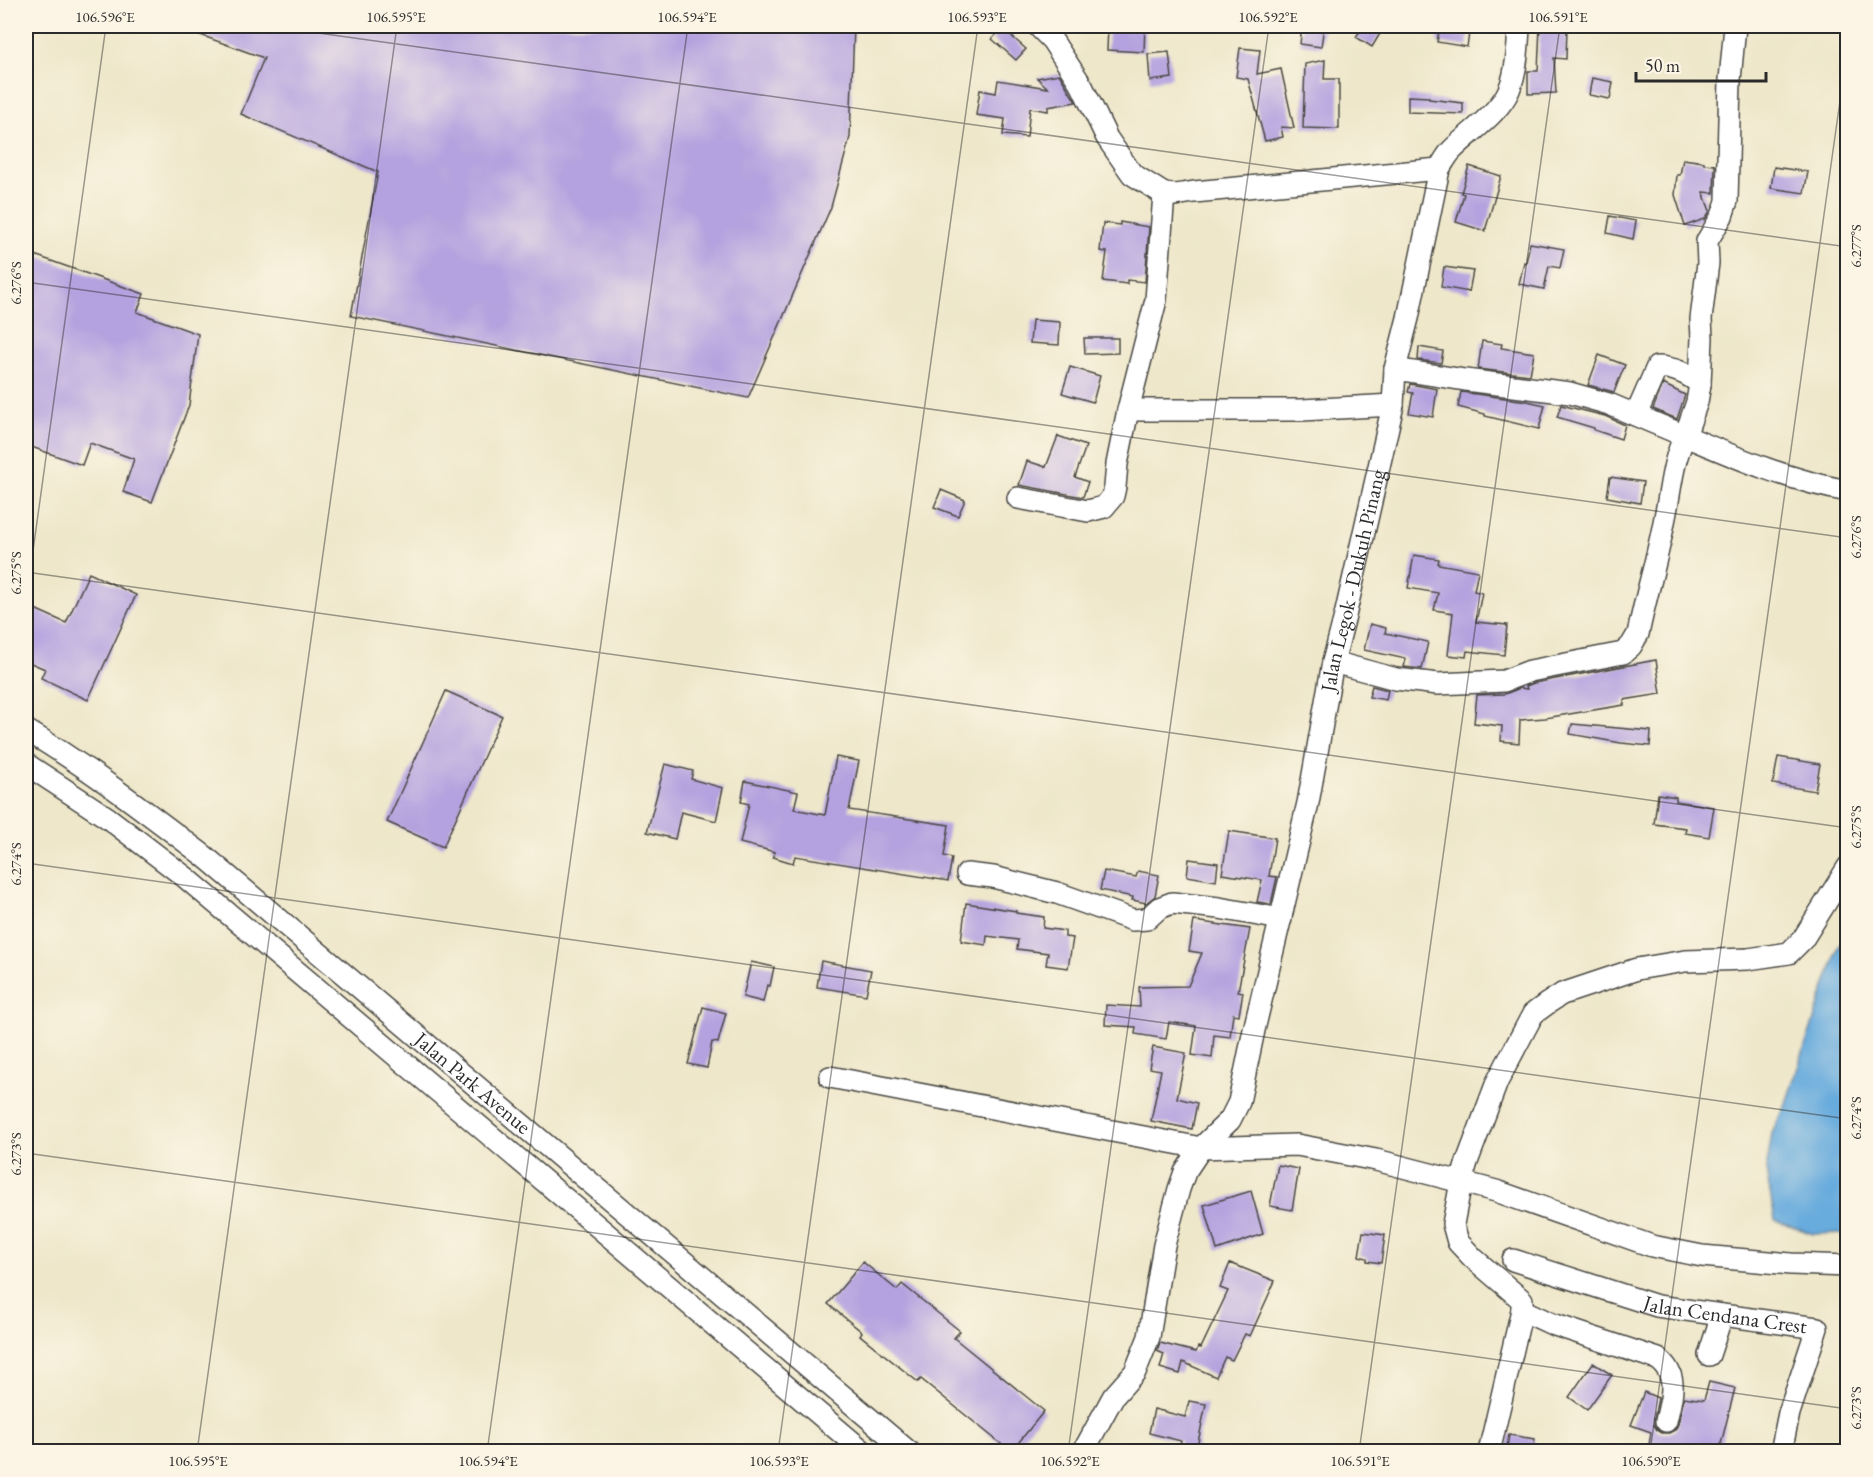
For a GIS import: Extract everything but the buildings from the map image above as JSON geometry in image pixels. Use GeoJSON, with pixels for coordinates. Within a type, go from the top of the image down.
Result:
{"type":"FeatureCollection","features":[{"type":"Feature","properties":{"kind":"street"},"geometry":{"type":"LineString","coordinates":[[1038,26],[1052,40],[1082,86],[1107,138],[1132,174],[1164,194],[1175,195],[1439,170]]}},
{"type":"Feature","properties":{"kind":"street","name":"Jalan Legok - Dukuh Pinang"},"geometry":{"type":"LineString","coordinates":[[1083,1452],[1113,1396],[1135,1372],[1149,1336],[1164,1245],[1185,1172],[1201,1148],[1230,1120],[1239,1102],[1308,803],[1333,662],[1392,405],[1395,369],[1439,170],[1450,152],[1501,102],[1509,90],[1514,73],[1519,26]]}},
{"type":"Feature","properties":{"kind":"street"},"geometry":{"type":"LineString","coordinates":[[1333,662],[1396,679],[1438,684],[1504,681],[1530,671],[1623,653],[1631,646],[1638,634],[1665,518],[1672,470],[1697,402],[1700,384],[1701,319],[1708,263],[1707,241],[1722,216],[1727,201],[1730,80],[1735,26]]}},
{"type":"Feature","properties":{"kind":"street"},"geometry":{"type":"LineString","coordinates":[[1018,498],[1088,511],[1104,507],[1113,496],[1128,410],[1156,300],[1164,194]]}},
{"type":"Feature","properties":{"kind":"street"},"geometry":{"type":"LineString","coordinates":[[1636,415],[1658,367],[1666,367],[1693,378],[1700,384]]}},
{"type":"Feature","properties":{"kind":"street"},"geometry":{"type":"LineString","coordinates":[[1395,369],[1570,393],[1610,404],[1769,471],[1848,491]]}},
{"type":"Feature","properties":{"kind":"street"},"geometry":{"type":"LineString","coordinates":[[1128,410],[1302,410],[1392,405]]}},
{"type":"Feature","properties":{"kind":"street","name":"Jalan Park Avenue"},"geometry":{"type":"LineString","coordinates":[[28,736],[57,748],[125,795],[203,855],[909,1452]]}},
{"type":"Feature","properties":{"kind":"street"},"geometry":{"type":"LineString","coordinates":[[45,775],[57,748]]}},
{"type":"Feature","properties":{"kind":"street","name":"Jalan Park Avenue"},"geometry":{"type":"LineString","coordinates":[[26,764],[108,819],[185,877],[864,1452]]}},
{"type":"Feature","properties":{"kind":"street"},"geometry":{"type":"LineString","coordinates":[[1488,1452],[1522,1310],[1522,1300],[1458,1242],[1453,1224],[1461,1182],[1497,1082],[1533,1014],[1562,994],[1637,969],[1685,962],[1748,959],[1789,953],[1803,939],[1848,867]]}},
{"type":"Feature","properties":{"kind":"street"},"geometry":{"type":"LineString","coordinates":[[967,874],[993,877],[1057,893],[1133,920],[1147,919],[1159,908],[1172,903],[1219,908],[1281,919]]}},
{"type":"Feature","properties":{"kind":"street"},"geometry":{"type":"LineString","coordinates":[[830,1077],[1201,1148],[1297,1144],[1376,1160],[1496,1191],[1652,1246],[1702,1256],[1791,1264],[1848,1266]]}},
{"type":"Feature","properties":{"kind":"street","name":"Jalan Cendana Crest"},"geometry":{"type":"LineString","coordinates":[[1513,1260],[1657,1306],[1817,1328],[1789,1413],[1781,1452]]}},
{"type":"Feature","properties":{"kind":"street"},"geometry":{"type":"LineString","coordinates":[[1522,1310],[1552,1324],[1658,1359],[1664,1363],[1673,1385],[1666,1421]]}},
{"type":"Feature","properties":{"kind":"street"},"geometry":{"type":"LineString","coordinates":[[1709,1356],[1722,1315]]}},
{"type":"Feature","properties":{"kind":"water"},"geometry":{"type":"Polygon","coordinates":[[[1847,940],[1847,1233],[1813,1234],[1775,1220],[1766,1171],[1772,1133],[1784,1109],[1839,945],[1847,940]]]}}]}
